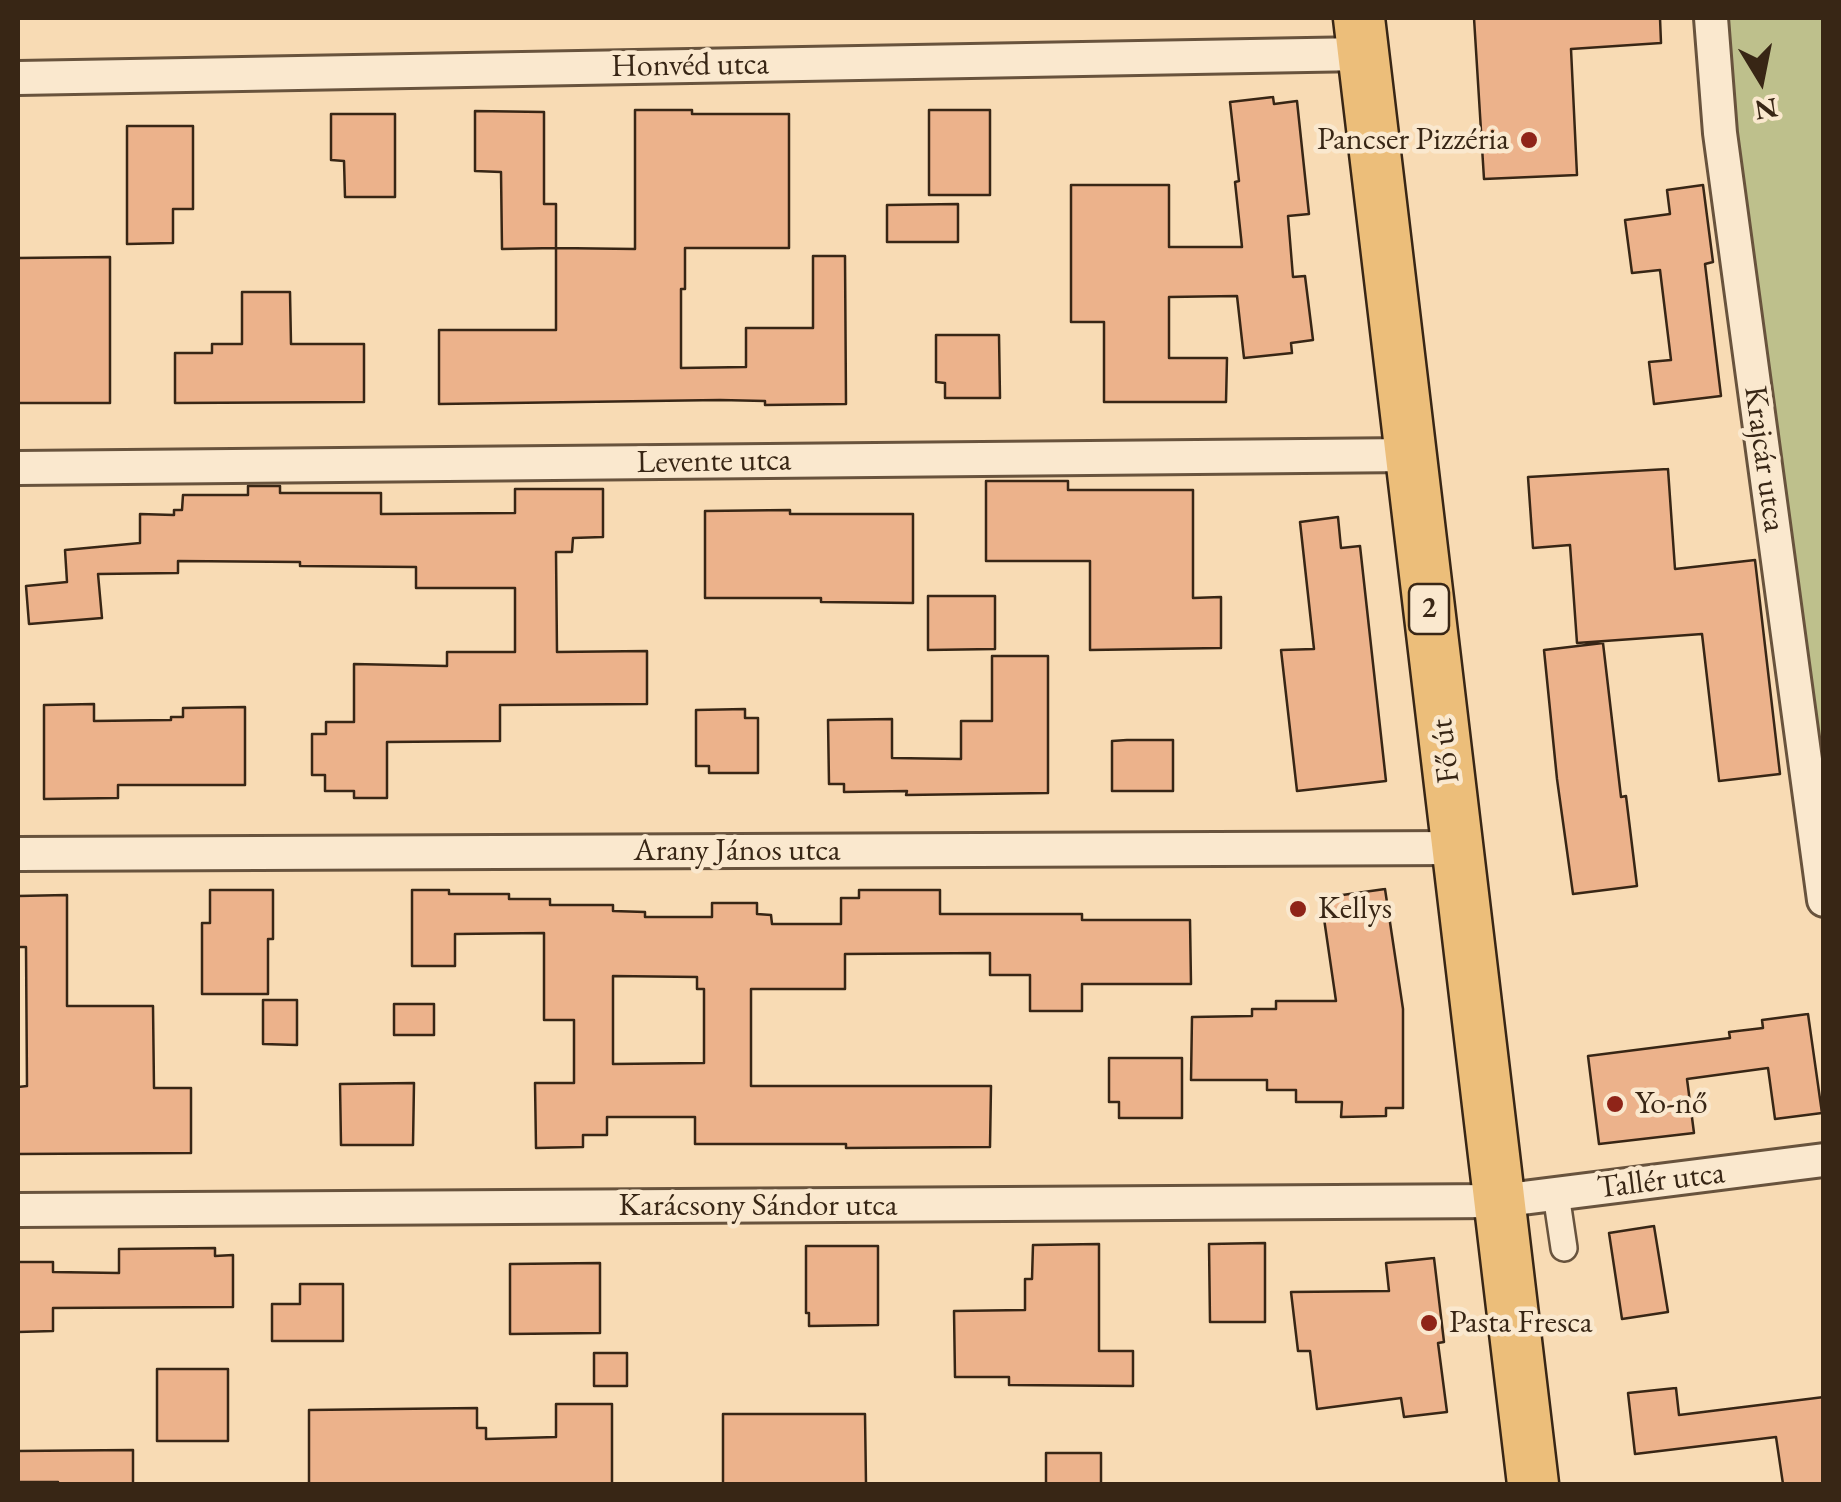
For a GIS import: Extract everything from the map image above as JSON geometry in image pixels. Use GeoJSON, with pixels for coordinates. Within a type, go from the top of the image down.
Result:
{"type":"FeatureCollection","features":[{"type":"Feature","properties":{"kind":"main road","name":"Fő út"},"geometry":{"type":"LineString","coordinates":[[1361,36],[1532,1484]]}},
{"type":"Feature","properties":{"kind":"street","name":"Krajcár utca"},"geometry":{"type":"LineString","coordinates":[[1712,18],[1720,133],[1824,900]]}},
{"type":"Feature","properties":{"kind":"street","name":"Honvéd utca"},"geometry":{"type":"LineString","coordinates":[[18,78],[1361,36]]}},
{"type":"Feature","properties":{"kind":"street","name":"Levente utca"},"geometry":{"type":"LineString","coordinates":[[18,468],[1411,455]]}},
{"type":"Feature","properties":{"kind":"street","name":"Arany János utca"},"geometry":{"type":"LineString","coordinates":[[18,854],[1457,848]]}},
{"type":"Feature","properties":{"kind":"street","name":"Tallér utca"},"geometry":{"type":"LineString","coordinates":[[1499,1202],[1824,1160]]}},
{"type":"Feature","properties":{"kind":"street"},"geometry":{"type":"LineString","coordinates":[[1556,1194],[1564,1248]]}},
{"type":"Feature","properties":{"kind":"street","name":"Karácsony Sándor utca"},"geometry":{"type":"LineString","coordinates":[[18,1210],[1499,1202]]}},
{"type":"Feature","properties":{"kind":"green space"},"geometry":{"type":"Polygon","coordinates":[[[1711,18],[1823,18],[1823,900],[1711,18]]]}},
{"type":"Feature","properties":{"kind":"building"},"geometry":{"type":"Polygon","coordinates":[[[1474,18],[1660,18],[1661,43],[1571,49],[1577,175],[1484,179],[1474,18]]]}},
{"type":"Feature","properties":{"kind":"building"},"geometry":{"type":"Polygon","coordinates":[[[1273,97],[1274,104],[1297,101],[1309,214],[1288,216],[1293,277],[1305,276],[1313,340],[1291,343],[1292,353],[1244,358],[1237,296],[1169,297],[1169,358],[1227,358],[1226,402],[1104,402],[1104,322],[1071,322],[1071,185],[1169,185],[1169,247],[1242,247],[1230,102],[1273,97]]]}},
{"type":"Feature","properties":{"kind":"building"},"geometry":{"type":"Polygon","coordinates":[[[635,110],[789,114],[789,248],[685,248],[681,368],[746,367],[746,328],[813,328],[813,256],[845,256],[846,404],[765,405],[765,401],[720,400],[439,404],[439,330],[556,330],[556,248],[635,249],[635,110]]]}},
{"type":"Feature","properties":{"kind":"building"},"geometry":{"type":"Polygon","coordinates":[[[929,110],[990,110],[990,195],[929,195],[929,110]]]}},
{"type":"Feature","properties":{"kind":"building"},"geometry":{"type":"Polygon","coordinates":[[[475,111],[544,112],[544,204],[556,204],[556,248],[502,249],[501,172],[475,171],[475,111]]]}},
{"type":"Feature","properties":{"kind":"building"},"geometry":{"type":"Polygon","coordinates":[[[331,114],[395,114],[395,197],[345,197],[344,161],[331,160],[331,114]]]}},
{"type":"Feature","properties":{"kind":"building"},"geometry":{"type":"Polygon","coordinates":[[[127,126],[193,126],[193,209],[173,209],[173,243],[127,244],[127,126]]]}},
{"type":"Feature","properties":{"kind":"building"},"geometry":{"type":"Polygon","coordinates":[[[1703,185],[1713,262],[1705,264],[1721,396],[1654,404],[1649,362],[1671,360],[1660,270],[1632,273],[1625,220],[1670,214],[1667,190],[1703,185]]]}},
{"type":"Feature","properties":{"kind":"building"},"geometry":{"type":"Polygon","coordinates":[[[958,204],[958,242],[887,242],[887,205],[958,204]]]}},
{"type":"Feature","properties":{"kind":"building"},"geometry":{"type":"Polygon","coordinates":[[[110,257],[110,403],[18,403],[18,258],[110,257]]]}},
{"type":"Feature","properties":{"kind":"building"},"geometry":{"type":"Polygon","coordinates":[[[242,292],[290,292],[291,344],[364,344],[364,402],[175,403],[175,353],[212,353],[212,344],[242,344],[242,292]]]}},
{"type":"Feature","properties":{"kind":"building"},"geometry":{"type":"Polygon","coordinates":[[[936,335],[999,335],[1000,398],[945,398],[945,383],[936,382],[936,335]]]}},
{"type":"Feature","properties":{"kind":"building"},"geometry":{"type":"Polygon","coordinates":[[[1668,469],[1675,569],[1755,560],[1780,774],[1719,781],[1702,634],[1577,643],[1570,545],[1533,548],[1528,477],[1668,469]]]}},
{"type":"Feature","properties":{"kind":"building"},"geometry":{"type":"Polygon","coordinates":[[[986,481],[1068,481],[1068,490],[1193,490],[1193,598],[1221,597],[1221,648],[1090,650],[1090,561],[986,561],[986,481]]]}},
{"type":"Feature","properties":{"kind":"building"},"geometry":{"type":"Polygon","coordinates":[[[248,486],[280,486],[280,493],[381,493],[381,514],[515,513],[515,489],[603,489],[603,537],[573,538],[572,552],[556,552],[557,652],[647,651],[647,704],[500,705],[500,741],[387,742],[387,798],[354,798],[354,791],[325,791],[325,775],[312,775],[312,734],[326,734],[326,722],[354,722],[354,664],[447,666],[447,652],[515,652],[515,588],[416,588],[416,567],[178,561],[178,573],[98,574],[102,618],[29,624],[26,586],[67,582],[65,550],[140,543],[140,514],[174,515],[174,510],[182,510],[183,495],[248,495],[248,486]]]}},
{"type":"Feature","properties":{"kind":"building"},"geometry":{"type":"Polygon","coordinates":[[[790,510],[790,514],[913,514],[913,603],[705,598],[705,511],[790,510]]]}},
{"type":"Feature","properties":{"kind":"building"},"geometry":{"type":"Polygon","coordinates":[[[1338,517],[1341,548],[1360,546],[1386,781],[1297,791],[1281,650],[1314,649],[1300,522],[1338,517]]]}},
{"type":"Feature","properties":{"kind":"building"},"geometry":{"type":"Polygon","coordinates":[[[928,596],[995,596],[995,649],[928,650],[928,596]]]}},
{"type":"Feature","properties":{"kind":"building"},"geometry":{"type":"Polygon","coordinates":[[[1603,643],[1621,797],[1626,796],[1637,886],[1573,894],[1544,650],[1603,643]]]}},
{"type":"Feature","properties":{"kind":"building"},"geometry":{"type":"Polygon","coordinates":[[[992,656],[1048,656],[1048,793],[906,795],[907,791],[844,792],[844,784],[829,784],[828,720],[892,719],[892,758],[961,759],[961,721],[992,721],[992,656]]]}},
{"type":"Feature","properties":{"kind":"building"},"geometry":{"type":"Polygon","coordinates":[[[94,704],[94,721],[171,720],[183,717],[183,708],[245,707],[245,785],[118,785],[118,798],[44,799],[44,705],[94,704]]]}},
{"type":"Feature","properties":{"kind":"building"},"geometry":{"type":"Polygon","coordinates":[[[745,709],[745,718],[758,718],[758,773],[709,773],[709,766],[696,766],[696,710],[745,709]]]}},
{"type":"Feature","properties":{"kind":"building"},"geometry":{"type":"Polygon","coordinates":[[[1173,740],[1173,791],[1112,791],[1112,741],[1173,740]]]}},
{"type":"Feature","properties":{"kind":"building"},"geometry":{"type":"Polygon","coordinates":[[[1385,889],[1403,1009],[1403,1108],[1386,1108],[1386,1116],[1341,1117],[1342,1102],[1296,1102],[1296,1090],[1267,1090],[1267,1080],[1191,1080],[1192,1017],[1252,1016],[1252,1009],[1276,1009],[1276,1001],[1336,1001],[1321,898],[1385,889]]]}},
{"type":"Feature","properties":{"kind":"building"},"geometry":{"type":"Polygon","coordinates":[[[210,890],[273,890],[268,994],[202,994],[202,923],[210,923],[210,890]]]}},
{"type":"Feature","properties":{"kind":"building"},"geometry":{"type":"Polygon","coordinates":[[[412,890],[509,894],[509,899],[550,899],[550,905],[613,905],[613,911],[645,912],[645,917],[712,917],[712,903],[757,903],[757,914],[771,915],[772,924],[841,924],[841,898],[859,898],[859,890],[940,890],[940,914],[1082,914],[1082,920],[1190,920],[1191,984],[1082,984],[1082,1011],[1030,1011],[1030,975],[990,975],[990,953],[845,954],[845,989],[751,989],[751,1086],[991,1086],[990,1147],[695,1144],[695,1117],[607,1117],[607,1135],[583,1135],[583,1147],[536,1148],[535,1083],[574,1083],[574,1020],[544,1020],[544,933],[455,934],[455,966],[412,966],[412,890]],[[613,976],[613,1064],[704,1063],[704,989],[697,989],[697,977],[613,976]]]}},
{"type":"Feature","properties":{"kind":"building"},"geometry":{"type":"Polygon","coordinates":[[[67,895],[67,1006],[153,1006],[154,1088],[191,1088],[191,1153],[18,1154],[18,1087],[27,1086],[26,947],[18,947],[18,896],[67,895]]]}},
{"type":"Feature","properties":{"kind":"building"},"geometry":{"type":"Polygon","coordinates":[[[263,1000],[297,1000],[297,1045],[263,1044],[263,1000]]]}},
{"type":"Feature","properties":{"kind":"building"},"geometry":{"type":"Polygon","coordinates":[[[394,1004],[434,1004],[434,1035],[394,1035],[394,1004]]]}},
{"type":"Feature","properties":{"kind":"building"},"geometry":{"type":"Polygon","coordinates":[[[1808,1014],[1822,1113],[1775,1119],[1768,1068],[1687,1079],[1694,1133],[1599,1144],[1588,1056],[1730,1038],[1729,1032],[1763,1028],[1762,1020],[1808,1014]]]}},
{"type":"Feature","properties":{"kind":"building"},"geometry":{"type":"Polygon","coordinates":[[[1109,1058],[1182,1058],[1182,1118],[1119,1118],[1119,1102],[1109,1102],[1109,1058]]]}},
{"type":"Feature","properties":{"kind":"building"},"geometry":{"type":"Polygon","coordinates":[[[414,1083],[413,1145],[341,1145],[340,1084],[414,1083]]]}},
{"type":"Feature","properties":{"kind":"building"},"geometry":{"type":"Polygon","coordinates":[[[1654,1226],[1668,1312],[1622,1319],[1609,1233],[1654,1226]]]}},
{"type":"Feature","properties":{"kind":"building"},"geometry":{"type":"Polygon","coordinates":[[[1265,1243],[1265,1322],[1210,1322],[1209,1244],[1265,1243]]]}},
{"type":"Feature","properties":{"kind":"building"},"geometry":{"type":"Polygon","coordinates":[[[1099,1244],[1099,1351],[1133,1351],[1133,1386],[1009,1385],[1009,1377],[955,1377],[954,1311],[1025,1310],[1025,1279],[1032,1279],[1033,1245],[1099,1244]]]}},
{"type":"Feature","properties":{"kind":"building"},"geometry":{"type":"Polygon","coordinates":[[[806,1246],[878,1246],[878,1325],[809,1326],[806,1246]]]}},
{"type":"Feature","properties":{"kind":"building"},"geometry":{"type":"Polygon","coordinates":[[[215,1248],[215,1256],[233,1255],[233,1307],[53,1308],[53,1331],[18,1332],[18,1262],[53,1262],[53,1272],[119,1273],[119,1249],[215,1248]]]}},
{"type":"Feature","properties":{"kind":"building"},"geometry":{"type":"Polygon","coordinates":[[[1434,1258],[1444,1342],[1438,1343],[1447,1412],[1404,1417],[1401,1398],[1317,1409],[1310,1351],[1298,1351],[1291,1292],[1389,1291],[1386,1263],[1434,1258]]]}},
{"type":"Feature","properties":{"kind":"building"},"geometry":{"type":"Polygon","coordinates":[[[600,1263],[600,1333],[510,1334],[510,1264],[600,1263]]]}},
{"type":"Feature","properties":{"kind":"building"},"geometry":{"type":"Polygon","coordinates":[[[300,1284],[343,1284],[343,1341],[272,1341],[272,1304],[300,1304],[300,1284]]]}},
{"type":"Feature","properties":{"kind":"building"},"geometry":{"type":"Polygon","coordinates":[[[594,1353],[627,1353],[627,1386],[594,1386],[594,1353]]]}},
{"type":"Feature","properties":{"kind":"building"},"geometry":{"type":"Polygon","coordinates":[[[157,1369],[228,1369],[228,1441],[157,1441],[157,1369]]]}},
{"type":"Feature","properties":{"kind":"building"},"geometry":{"type":"Polygon","coordinates":[[[1676,1388],[1679,1415],[1824,1397],[1824,1484],[1783,1484],[1776,1437],[1635,1454],[1628,1393],[1676,1388]]]}},
{"type":"Feature","properties":{"kind":"building"},"geometry":{"type":"Polygon","coordinates":[[[556,1404],[612,1404],[612,1484],[309,1484],[309,1410],[477,1408],[477,1428],[486,1428],[486,1439],[556,1437],[556,1404]]]}},
{"type":"Feature","properties":{"kind":"building"},"geometry":{"type":"Polygon","coordinates":[[[723,1414],[865,1414],[866,1484],[723,1484],[723,1414]]]}},
{"type":"Feature","properties":{"kind":"building"},"geometry":{"type":"Polygon","coordinates":[[[133,1450],[133,1484],[18,1482],[18,1451],[133,1450]]]}},
{"type":"Feature","properties":{"kind":"building"},"geometry":{"type":"Polygon","coordinates":[[[1046,1453],[1101,1453],[1101,1484],[1046,1484],[1046,1453]]]}},
{"type":"Feature","properties":{"kind":"place","name":"Pancser Pizzéria"},"geometry":{"type":"Point","coordinates":[1529,140]}},
{"type":"Feature","properties":{"kind":"place","name":"Kellys"},"geometry":{"type":"Point","coordinates":[1298,909]}},
{"type":"Feature","properties":{"kind":"place","name":"Yo-nő"},"geometry":{"type":"Point","coordinates":[1615,1104]}},
{"type":"Feature","properties":{"kind":"place","name":"Pasta Fresca"},"geometry":{"type":"Point","coordinates":[1429,1323]}}]}
